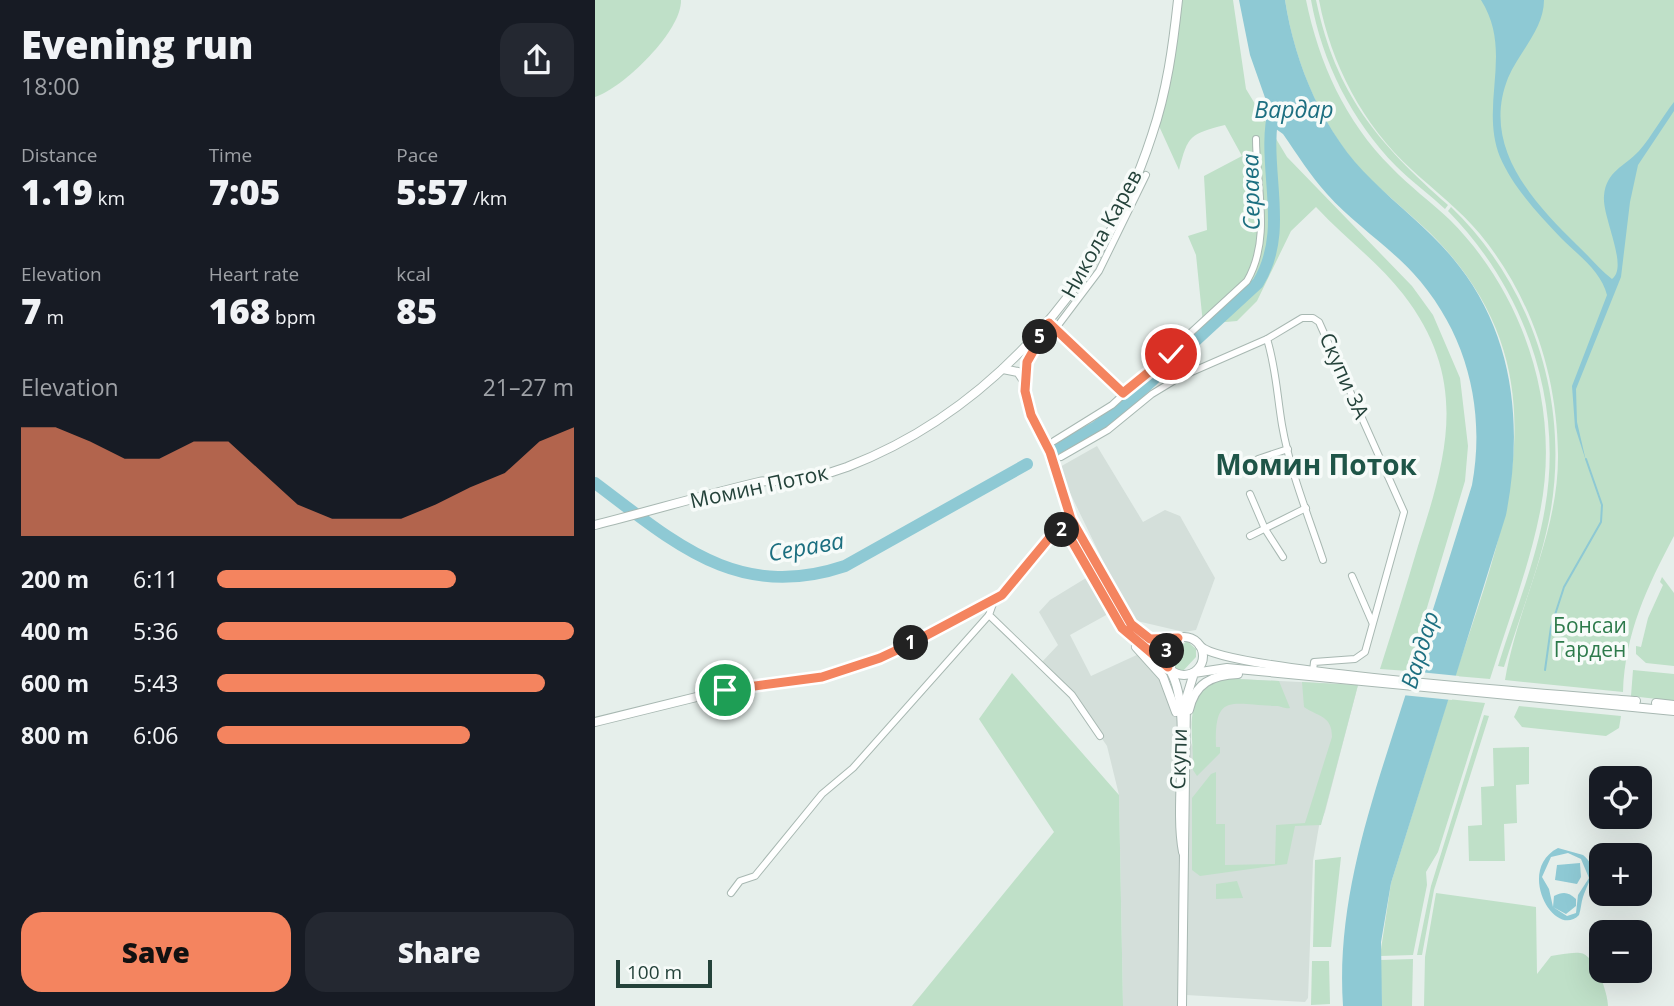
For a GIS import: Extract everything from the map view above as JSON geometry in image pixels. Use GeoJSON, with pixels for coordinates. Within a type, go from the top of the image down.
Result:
{"type":"FeatureCollection","features":[{"type":"Feature","properties":{"kind":"street","name":"Никола Карев"},"geometry":{"type":"LineString","coordinates":[[989,379],[1053,325],[1097,252],[1133,183],[1161,103],[1176,22],[1177,0]]}},
{"type":"Feature","properties":{"kind":"street"},"geometry":{"type":"LineString","coordinates":[[1049,441],[1099,416],[1232,297],[1252,271],[1262,238],[1256,139]]}},
{"type":"Feature","properties":{"kind":"street"},"geometry":{"type":"LineString","coordinates":[[1024,384],[1027,362],[1053,325],[1099,271],[1146,176]]}},
{"type":"Feature","properties":{"kind":"street","name":"Скупи 3А"},"geometry":{"type":"LineString","coordinates":[[1061,457],[1108,430],[1164,385],[1267,339],[1302,318],[1313,318],[1323,326],[1382,467],[1404,512],[1366,652],[1361,656],[1314,662],[1313,671]]}},
{"type":"Feature","properties":{"kind":"street"},"geometry":{"type":"LineString","coordinates":[[1053,325],[1123,393]]}},
{"type":"Feature","properties":{"kind":"street"},"geometry":{"type":"LineString","coordinates":[[1267,339],[1275,365],[1288,449],[1323,560]]}},
{"type":"Feature","properties":{"kind":"street"},"geometry":{"type":"LineString","coordinates":[[1003,369],[1020,373],[1031,415],[1049,441],[1068,510],[1131,624],[1150,639],[1191,638],[1219,656],[1364,679]]}},
{"type":"Feature","properties":{"kind":"street","name":"Момин Поток"},"geometry":{"type":"LineString","coordinates":[[595,525],[761,482],[802,481],[835,471],[885,449],[951,409],[989,379]]}},
{"type":"Feature","properties":{"kind":"street"},"geometry":{"type":"LineString","coordinates":[[1258,459],[1288,449]]}},
{"type":"Feature","properties":{"kind":"street"},"geometry":{"type":"LineString","coordinates":[[1249,494],[1283,557]]}},
{"type":"Feature","properties":{"kind":"street"},"geometry":{"type":"LineString","coordinates":[[1250,536],[1306,508]]}},
{"type":"Feature","properties":{"kind":"street"},"geometry":{"type":"LineString","coordinates":[[595,722],[725,690],[784,684],[833,674],[880,658],[994,601],[1016,582],[1054,532],[1063,530],[1122,628],[1167,684],[1175,705],[1180,745]]}},
{"type":"Feature","properties":{"kind":"street"},"geometry":{"type":"LineString","coordinates":[[1352,576],[1372,622]]}},
{"type":"Feature","properties":{"kind":"street"},"geometry":{"type":"LineString","coordinates":[[731,892],[740,881],[755,876],[822,794],[853,768],[989,615],[994,601]]}},
{"type":"Feature","properties":{"kind":"street"},"geometry":{"type":"LineString","coordinates":[[989,615],[1072,695],[1100,736]]}},
{"type":"Feature","properties":{"kind":"street"},"geometry":{"type":"LineString","coordinates":[[1122,628],[1181,676],[1215,668],[1642,705],[1674,705]]}},
{"type":"Feature","properties":{"kind":"street"},"geometry":{"type":"LineString","coordinates":[[1168,667],[1167,650],[1178,638]]}},
{"type":"Feature","properties":{"kind":"street"},"geometry":{"type":"LineString","coordinates":[[1194,673],[1202,660],[1201,646]]}},
{"type":"Feature","properties":{"kind":"street","name":"Скупи"},"geometry":{"type":"LineString","coordinates":[[1168,667],[1180,695],[1178,813],[1183,852],[1182,1006]]}},
{"type":"Feature","properties":{"kind":"street"},"geometry":{"type":"LineString","coordinates":[[1186,726],[1193,696],[1203,682],[1223,675],[1257,672]]}},
{"type":"Feature","properties":{"kind":"street","name":"Скупи"},"geometry":{"type":"LineString","coordinates":[[1183,852],[1186,838],[1187,689],[1194,673]]}},
{"type":"Feature","properties":{"kind":"street"},"geometry":{"type":"LineString","coordinates":[[1642,705],[1674,711]]}},
{"type":"Feature","properties":{"kind":"shaded area"},"geometry":{"type":"Polygon","coordinates":[[[1097,446],[1143,522],[1165,510],[1180,516],[1215,578],[1196,630],[1184,632],[1130,617],[1058,468],[1097,446]]]}},
{"type":"Feature","properties":{"kind":"shaded area"},"geometry":{"type":"Polygon","coordinates":[[[1086,578],[1108,614],[1070,635],[1091,676],[1141,653],[1158,675],[1193,747],[1193,725],[1219,678],[1358,685],[1319,826],[1313,861],[1308,998],[1305,1002],[1186,995],[1182,1006],[1123,1006],[1119,795],[1107,746],[1072,695],[1041,663],[1058,645],[1039,612],[1050,600],[1086,578]]]}},
{"type":"Feature","properties":{"kind":"green space"},"geometry":{"type":"Polygon","coordinates":[[[595,0],[681,0],[679,13],[672,27],[649,57],[607,92],[595,97],[595,0]]]}},
{"type":"Feature","properties":{"kind":"green space"},"geometry":{"type":"Polygon","coordinates":[[[1182,0],[1233,0],[1246,89],[1287,157],[1412,286],[1433,315],[1460,378],[1468,446],[1465,481],[1408,671],[1380,669],[1429,512],[1444,448],[1447,417],[1445,387],[1437,356],[1424,325],[1403,294],[1383,271],[1316,207],[1291,231],[1257,301],[1237,321],[1203,324],[1196,255],[1188,236],[1207,230],[1204,176],[1242,156],[1225,125],[1204,131],[1192,138],[1185,149],[1179,170],[1159,126],[1171,81],[1182,0]]]}},
{"type":"Feature","properties":{"kind":"green space"},"geometry":{"type":"Polygon","coordinates":[[[1285,0],[1306,0],[1326,68],[1347,111],[1391,167],[1450,220],[1476,250],[1499,283],[1517,318],[1531,355],[1541,394],[1545,473],[1540,512],[1530,554],[1490,679],[1455,676],[1493,559],[1507,502],[1514,446],[1512,391],[1499,337],[1472,284],[1429,232],[1370,179],[1338,140],[1304,73],[1285,0]]]}},
{"type":"Feature","properties":{"kind":"green space"},"geometry":{"type":"Polygon","coordinates":[[[1311,0],[1316,0],[1335,63],[1363,115],[1401,160],[1448,205],[1445,209],[1396,166],[1353,110],[1331,68],[1311,0]]]}},
{"type":"Feature","properties":{"kind":"green space","name":"Бонсаи Гарден"},"geometry":{"type":"Polygon","coordinates":[[[1319,0],[1674,0],[1674,536],[1639,611],[1628,650],[1623,692],[1505,680],[1519,623],[1545,540],[1557,484],[1556,424],[1546,366],[1527,310],[1498,258],[1464,217],[1394,152],[1364,113],[1341,70],[1324,24],[1319,0]]]}},
{"type":"Feature","properties":{"kind":"green space"},"geometry":{"type":"Polygon","coordinates":[[[1451,207],[1479,238],[1503,272],[1523,308],[1538,346],[1549,386],[1554,426],[1555,468],[1547,529],[1504,667],[1498,666],[1530,568],[1545,508],[1549,427],[1543,387],[1517,310],[1475,241],[1448,211],[1451,207]]]}},
{"type":"Feature","properties":{"kind":"green space"},"geometry":{"type":"Polygon","coordinates":[[[1662,577],[1674,593],[1674,666],[1646,663],[1636,654],[1636,646],[1641,647],[1648,618],[1663,585],[1660,582],[1662,577]]]}},
{"type":"Feature","properties":{"kind":"green space"},"geometry":{"type":"Polygon","coordinates":[[[1187,641],[1196,649],[1196,657],[1182,672],[1173,666],[1172,657],[1187,641]]]}},
{"type":"Feature","properties":{"kind":"green space"},"geometry":{"type":"Polygon","coordinates":[[[1633,670],[1674,674],[1674,701],[1631,696],[1633,670]]]}},
{"type":"Feature","properties":{"kind":"green space"},"geometry":{"type":"Polygon","coordinates":[[[1012,673],[1119,795],[1123,1006],[912,1006],[1054,832],[979,719],[1012,673]]]}},
{"type":"Feature","properties":{"kind":"green space"},"geometry":{"type":"Polygon","coordinates":[[[1219,678],[1279,681],[1290,708],[1236,704],[1222,710],[1216,730],[1216,747],[1220,747],[1220,753],[1197,776],[1193,770],[1194,706],[1207,686],[1219,678]]]}},
{"type":"Feature","properties":{"kind":"green space"},"geometry":{"type":"Polygon","coordinates":[[[1302,682],[1358,685],[1321,825],[1295,826],[1287,864],[1200,876],[1192,870],[1192,798],[1211,774],[1216,772],[1216,824],[1225,824],[1225,865],[1275,864],[1276,825],[1305,823],[1332,737],[1327,720],[1304,707],[1302,682]]]}},
{"type":"Feature","properties":{"kind":"green space"},"geometry":{"type":"Polygon","coordinates":[[[1448,699],[1485,703],[1438,852],[1426,872],[1427,885],[1413,955],[1380,956],[1391,883],[1448,699]]]}},
{"type":"Feature","properties":{"kind":"green space"},"geometry":{"type":"Polygon","coordinates":[[[1519,706],[1621,716],[1619,728],[1606,736],[1522,727],[1514,717],[1519,706]]]}},
{"type":"Feature","properties":{"kind":"green space"},"geometry":{"type":"Polygon","coordinates":[[[1484,715],[1489,716],[1434,890],[1422,955],[1417,955],[1431,886],[1484,715]]]}},
{"type":"Feature","properties":{"kind":"green space"},"geometry":{"type":"Polygon","coordinates":[[[1529,747],[1529,784],[1516,785],[1517,823],[1504,824],[1505,861],[1469,861],[1468,826],[1482,825],[1481,787],[1494,786],[1493,748],[1529,747]]]}},
{"type":"Feature","properties":{"kind":"green space"},"geometry":{"type":"Polygon","coordinates":[[[1341,857],[1331,947],[1313,947],[1315,860],[1341,857]]]}},
{"type":"Feature","properties":{"kind":"green space"},"geometry":{"type":"Polygon","coordinates":[[[1237,881],[1243,898],[1216,899],[1216,884],[1237,881]]]}},
{"type":"Feature","properties":{"kind":"green space"},"geometry":{"type":"Polygon","coordinates":[[[1436,893],[1536,907],[1537,974],[1551,956],[1577,953],[1586,955],[1589,958],[1589,983],[1603,983],[1608,1006],[1424,1006],[1425,957],[1436,893]]]}},
{"type":"Feature","properties":{"kind":"green space"},"geometry":{"type":"Polygon","coordinates":[[[1413,959],[1412,1006],[1382,1006],[1380,960],[1413,959]]]}},
{"type":"Feature","properties":{"kind":"green space"},"geometry":{"type":"Polygon","coordinates":[[[1312,961],[1329,961],[1330,1004],[1311,1005],[1312,961]]]}},
{"type":"Feature","properties":{"kind":"water","name":"Вардар"},"geometry":{"type":"Polygon","coordinates":[[[1239,0],[1285,0],[1304,73],[1326,120],[1355,162],[1439,243],[1459,266],[1478,294],[1492,323],[1503,353],[1510,385],[1514,450],[1506,515],[1391,883],[1381,942],[1382,1006],[1343,1006],[1342,968],[1350,892],[1367,818],[1472,485],[1476,456],[1474,400],[1459,346],[1432,296],[1403,263],[1327,194],[1283,134],[1276,129],[1250,55],[1239,0]]]}},
{"type":"Feature","properties":{"kind":"water"},"geometry":{"type":"Polygon","coordinates":[[[1481,0],[1544,0],[1536,31],[1508,78],[1501,103],[1501,127],[1506,149],[1515,170],[1543,210],[1612,279],[1618,264],[1604,205],[1605,188],[1612,175],[1644,145],[1674,102],[1674,111],[1638,165],[1630,202],[1621,277],[1576,389],[1577,422],[1586,461],[1575,427],[1572,386],[1607,295],[1600,278],[1527,200],[1500,157],[1493,117],[1495,39],[1481,0]]]}},
{"type":"Feature","properties":{"kind":"water"},"geometry":{"type":"Polygon","coordinates":[[[1558,848],[1583,855],[1588,860],[1589,862],[1589,878],[1589,880],[1579,915],[1569,920],[1550,911],[1539,885],[1540,871],[1546,858],[1558,848]],[[1568,853],[1551,857],[1542,877],[1549,889],[1553,907],[1567,916],[1576,913],[1578,895],[1589,878],[1581,859],[1568,853]]]}},
{"type":"Feature","properties":{"kind":"water"},"geometry":{"type":"Polygon","coordinates":[[[1580,863],[1581,877],[1577,884],[1555,880],[1557,865],[1580,863]]]}},
{"type":"Feature","properties":{"kind":"water"},"geometry":{"type":"Polygon","coordinates":[[[1560,893],[1566,893],[1576,899],[1576,906],[1566,914],[1553,907],[1554,896],[1560,893]]]}},
{"type":"Feature","properties":{"kind":"pier"},"geometry":{"type":"Polygon","coordinates":[[[1409,671],[1459,676],[1452,700],[1402,695],[1409,671]]]}},
{"type":"Feature","properties":{"kind":"waterway","name":"Серава"},"geometry":{"type":"LineString","coordinates":[[1050,452],[1096,427],[1120,410],[1258,283],[1268,262],[1273,240],[1270,150],[1275,105]]}},
{"type":"Feature","properties":{"kind":"waterway"},"geometry":{"type":"LineString","coordinates":[[1545,670],[1551,627],[1564,587],[1601,522],[1602,505],[1586,459]]}},
{"type":"Feature","properties":{"kind":"waterway","name":"Серава"},"geometry":{"type":"LineString","coordinates":[[595,483],[681,545],[710,561],[740,571],[772,577],[807,575],[845,566],[1027,464]]}},
{"type":"Feature","properties":{"kind":"district","name":"Момин Поток"},"geometry":{"type":"Point","coordinates":[1316,465]}},
{"type":"Feature","properties":{"kind":"route"},"geometry":{"type":"LineString","coordinates":[[725,690],[822,677],[880,658],[912,643],[1002,595],[1016,582],[1054,532],[1060,530],[1069,536],[1122,628],[1168,667],[1167,650],[1178,638],[1150,639],[1136,630],[1122,612],[1071,519],[1050,452],[1031,415],[1024,384],[1027,362],[1049,323],[1123,393],[1171,354]]}}]}
